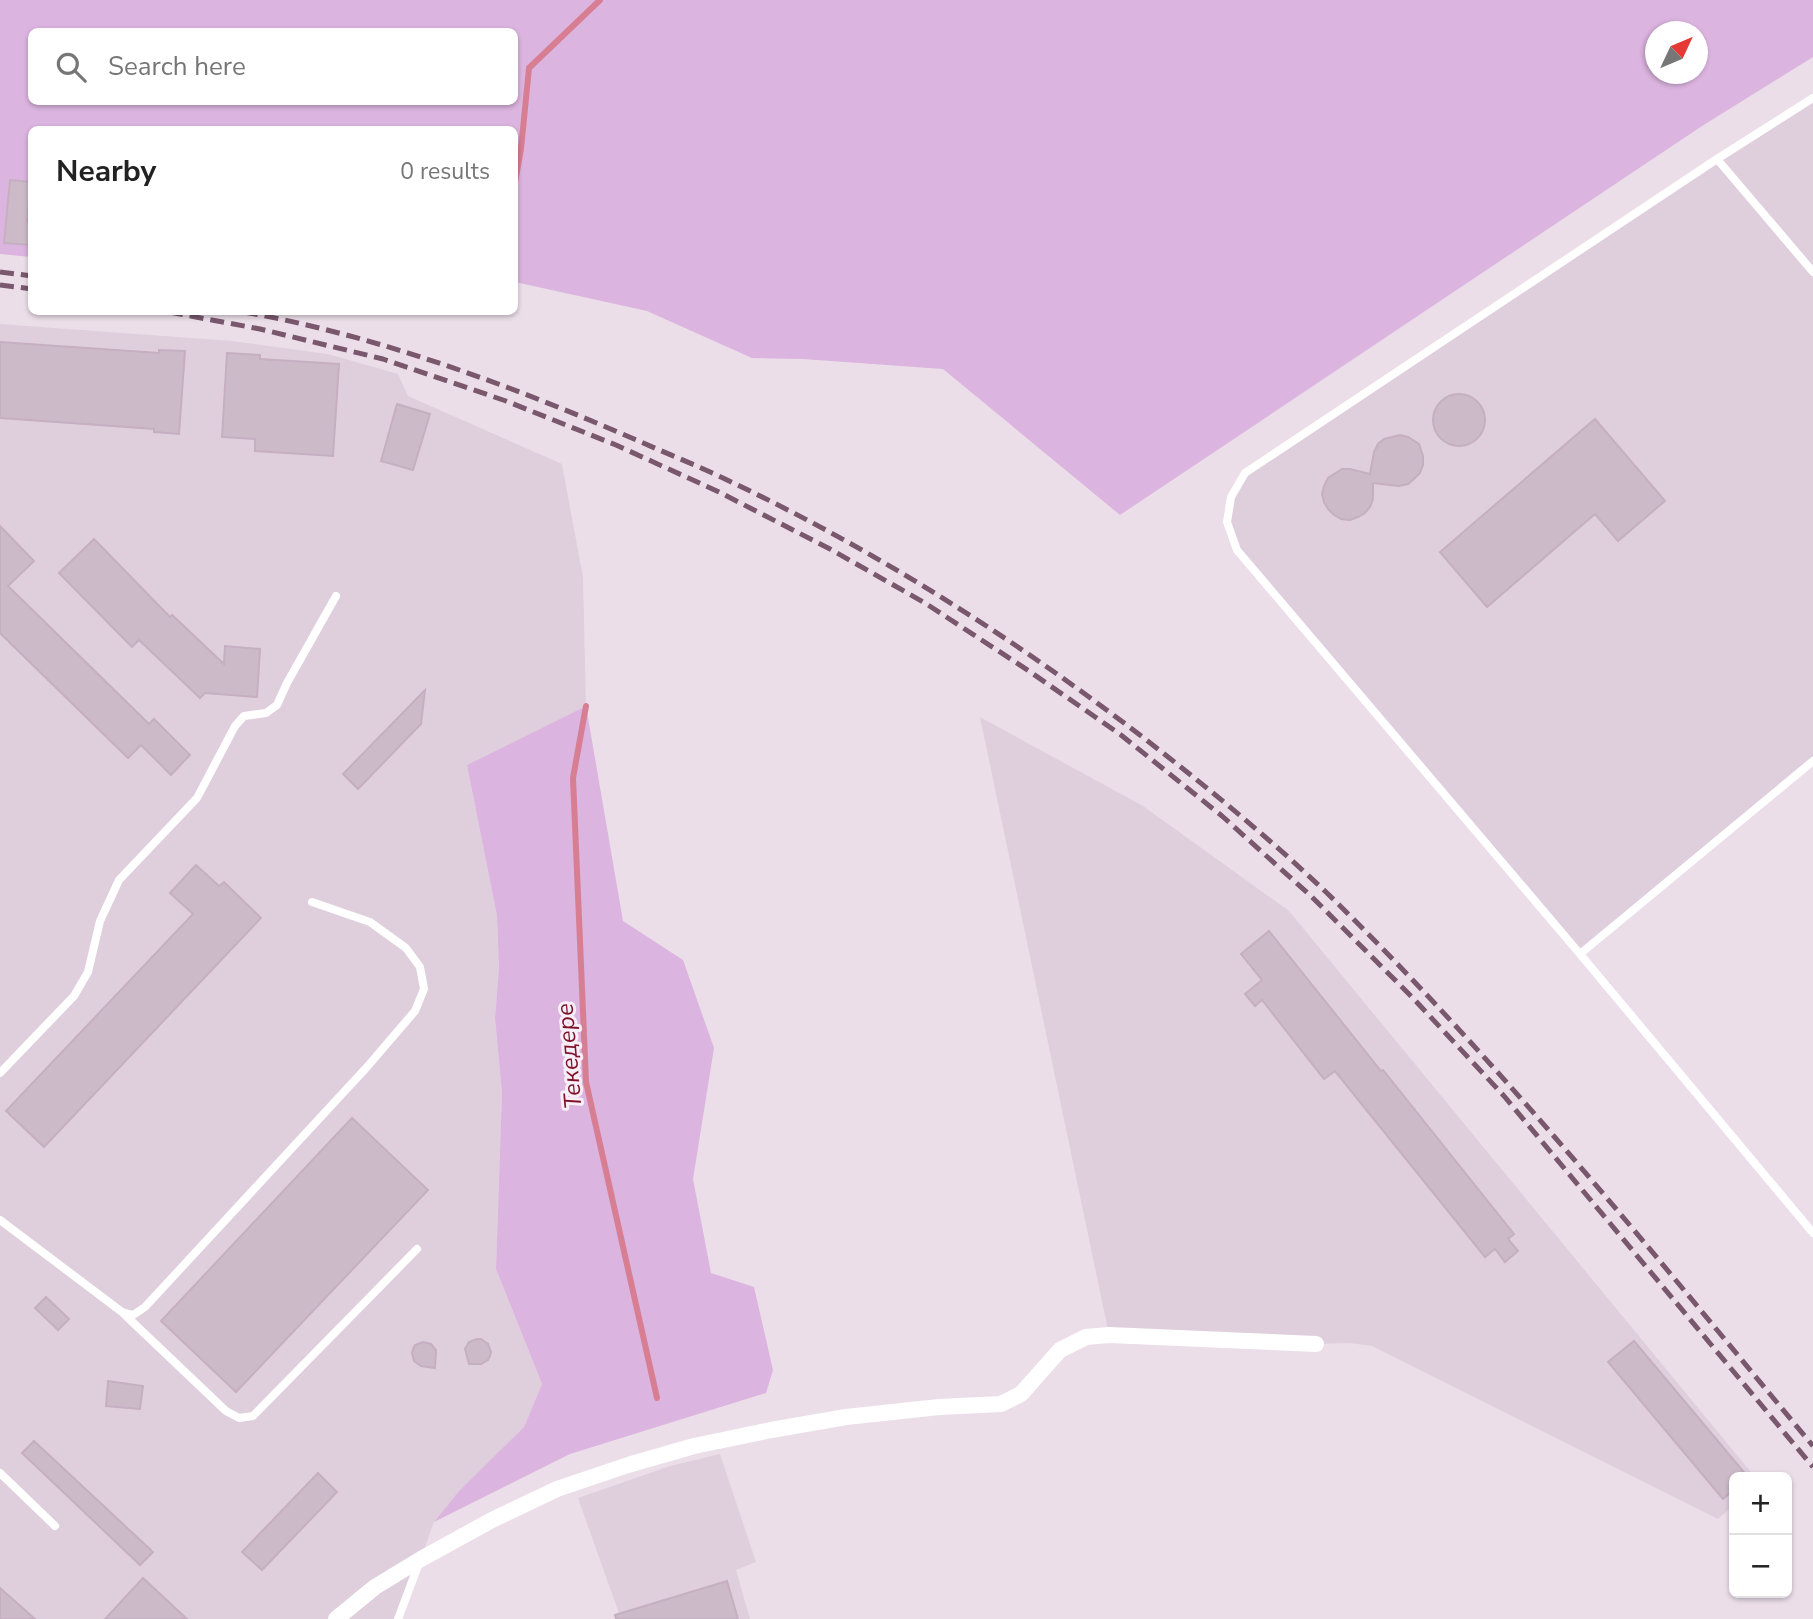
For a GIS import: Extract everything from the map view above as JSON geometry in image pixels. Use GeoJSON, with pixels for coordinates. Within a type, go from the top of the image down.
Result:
{"type":"FeatureCollection","features":[{"type":"Feature","properties":{"kind":"street"},"geometry":{"type":"LineString","coordinates":[[336,1619],[375,1587],[492,1520],[557,1489],[694,1446],[846,1417],[939,1407],[1001,1404],[1021,1394],[1060,1350],[1086,1337],[1109,1335],[1316,1344]]}},
{"type":"Feature","properties":{"kind":"lane"},"geometry":{"type":"LineString","coordinates":[[1813,98],[1245,473],[1231,497],[1227,522],[1237,550],[1813,1233]]}},
{"type":"Feature","properties":{"kind":"lane"},"geometry":{"type":"LineString","coordinates":[[1717,159],[1813,272]]}},
{"type":"Feature","properties":{"kind":"lane"},"geometry":{"type":"LineString","coordinates":[[0,1073],[74,996],[88,972],[100,921],[119,880],[197,798],[235,726],[244,716],[266,713],[276,705],[336,596]]}},
{"type":"Feature","properties":{"kind":"lane"},"geometry":{"type":"LineString","coordinates":[[1580,954],[1813,761]]}},
{"type":"Feature","properties":{"kind":"lane"},"geometry":{"type":"LineString","coordinates":[[122,1312],[133,1315],[145,1307],[367,1067],[415,1011],[424,989],[420,967],[406,948],[370,922],[312,902]]}},
{"type":"Feature","properties":{"kind":"lane"},"geometry":{"type":"LineString","coordinates":[[0,1220],[122,1312],[226,1411],[239,1418],[253,1416],[416,1249]]}},
{"type":"Feature","properties":{"kind":"lane"},"geometry":{"type":"LineString","coordinates":[[0,1473],[55,1526]]}},
{"type":"Feature","properties":{"kind":"lane"},"geometry":{"type":"LineString","coordinates":[[398,1619],[421,1559]]}},
{"type":"Feature","properties":{"kind":"shaded area"},"geometry":{"type":"Polygon","coordinates":[[[0,0],[1813,0],[1813,57],[1702,126],[1120,515],[943,369],[752,358],[647,311],[518,283],[518,126],[28,126],[28,257],[0,254],[0,0]]]}},
{"type":"Feature","properties":{"kind":"shaded area"},"geometry":{"type":"Polygon","coordinates":[[[1813,98],[1813,761],[1580,954],[1237,550],[1227,522],[1231,497],[1245,473],[1813,98]]]}},
{"type":"Feature","properties":{"kind":"shaded area"},"geometry":{"type":"Polygon","coordinates":[[[0,324],[232,341],[328,354],[398,374],[408,396],[562,464],[583,577],[586,706],[467,765],[497,916],[499,968],[495,1018],[502,1093],[496,1269],[542,1384],[524,1427],[459,1491],[434,1522],[399,1619],[0,1619],[0,324]]]}},
{"type":"Feature","properties":{"kind":"shaded area"},"geometry":{"type":"Polygon","coordinates":[[[586,706],[623,921],[683,960],[714,1048],[693,1179],[711,1273],[754,1287],[773,1370],[766,1393],[570,1454],[434,1522],[459,1491],[524,1427],[542,1384],[496,1269],[502,1093],[495,1018],[499,968],[497,916],[467,765],[586,706]]]}},
{"type":"Feature","properties":{"kind":"shaded area"},"geometry":{"type":"Polygon","coordinates":[[[980,717],[1143,806],[1289,911],[1751,1472],[1729,1472],[1729,1509],[1718,1519],[1372,1346],[1109,1335],[980,717]]]}},
{"type":"Feature","properties":{"kind":"shaded area"},"geometry":{"type":"Polygon","coordinates":[[[720,1454],[756,1562],[736,1570],[750,1619],[621,1619],[578,1498],[670,1466],[720,1454]]]}},
{"type":"Feature","properties":{"kind":"building"},"geometry":{"type":"Polygon","coordinates":[[[10,180],[28,182],[28,245],[4,243],[10,180]]]}},
{"type":"Feature","properties":{"kind":"building"},"geometry":{"type":"Polygon","coordinates":[[[0,342],[159,353],[159,350],[185,351],[179,434],[154,432],[154,429],[0,418],[0,342]]]}},
{"type":"Feature","properties":{"kind":"building"},"geometry":{"type":"Polygon","coordinates":[[[227,353],[260,355],[260,359],[339,364],[333,456],[255,451],[255,439],[222,437],[227,353]]]}},
{"type":"Feature","properties":{"kind":"building"},"geometry":{"type":"Polygon","coordinates":[[[1459,394],[1469,396],[1477,402],[1483,410],[1483,430],[1477,438],[1469,444],[1459,446],[1449,444],[1441,438],[1435,430],[1433,420],[1435,410],[1441,402],[1449,396],[1459,394]]]}},
{"type":"Feature","properties":{"kind":"building"},"geometry":{"type":"Polygon","coordinates":[[[397,404],[430,414],[413,470],[381,461],[397,404]]]}},
{"type":"Feature","properties":{"kind":"building"},"geometry":{"type":"Polygon","coordinates":[[[1595,419],[1665,501],[1618,541],[1595,514],[1487,607],[1440,552],[1595,419]]]}},
{"type":"Feature","properties":{"kind":"building"},"geometry":{"type":"Polygon","coordinates":[[[1400,435],[1419,444],[1423,456],[1420,473],[1408,484],[1399,486],[1373,483],[1370,507],[1358,517],[1350,520],[1334,515],[1324,502],[1322,494],[1328,478],[1342,469],[1370,474],[1378,444],[1384,439],[1400,435]]]}},
{"type":"Feature","properties":{"kind":"building"},"geometry":{"type":"Polygon","coordinates":[[[0,526],[34,561],[8,586],[149,724],[154,719],[190,755],[171,775],[141,745],[128,758],[0,633],[0,526]]]}},
{"type":"Feature","properties":{"kind":"building"},"geometry":{"type":"Polygon","coordinates":[[[94,539],[170,617],[172,615],[224,664],[225,646],[260,649],[257,697],[205,693],[200,698],[139,640],[132,647],[59,573],[94,539]]]}},
{"type":"Feature","properties":{"kind":"building"},"geometry":{"type":"Polygon","coordinates":[[[425,690],[421,724],[358,789],[343,774],[425,690]]]}},
{"type":"Feature","properties":{"kind":"building"},"geometry":{"type":"Polygon","coordinates":[[[196,865],[219,886],[224,882],[261,918],[44,1147],[6,1111],[193,914],[170,893],[196,865]]]}},
{"type":"Feature","properties":{"kind":"building"},"geometry":{"type":"Polygon","coordinates":[[[1269,931],[1514,1234],[1508,1239],[1518,1251],[1505,1262],[1495,1249],[1485,1257],[1335,1071],[1324,1079],[1262,1000],[1255,1006],[1245,994],[1262,980],[1241,954],[1269,931]]]}},
{"type":"Feature","properties":{"kind":"building"},"geometry":{"type":"Polygon","coordinates":[[[352,1118],[428,1190],[236,1392],[161,1321],[352,1118]]]}},
{"type":"Feature","properties":{"kind":"building"},"geometry":{"type":"Polygon","coordinates":[[[46,1297],[69,1319],[58,1330],[35,1308],[46,1297]]]}},
{"type":"Feature","properties":{"kind":"building"},"geometry":{"type":"Polygon","coordinates":[[[477,1339],[488,1344],[490,1356],[481,1364],[469,1364],[465,1349],[469,1342],[477,1339]]]}},
{"type":"Feature","properties":{"kind":"building"},"geometry":{"type":"Polygon","coordinates":[[[1634,1341],[1744,1472],[1729,1472],[1729,1494],[1723,1499],[1608,1362],[1634,1341]]]}},
{"type":"Feature","properties":{"kind":"building"},"geometry":{"type":"Polygon","coordinates":[[[423,1342],[431,1344],[436,1350],[435,1368],[421,1366],[414,1361],[413,1349],[415,1345],[423,1342]]]}},
{"type":"Feature","properties":{"kind":"building"},"geometry":{"type":"Polygon","coordinates":[[[108,1381],[143,1386],[140,1409],[106,1406],[108,1381]]]}},
{"type":"Feature","properties":{"kind":"building"},"geometry":{"type":"Polygon","coordinates":[[[34,1441],[153,1552],[140,1565],[22,1453],[34,1441]]]}},
{"type":"Feature","properties":{"kind":"building"},"geometry":{"type":"Polygon","coordinates":[[[318,1473],[337,1492],[262,1570],[242,1552],[318,1473]]]}},
{"type":"Feature","properties":{"kind":"building"},"geometry":{"type":"Polygon","coordinates":[[[143,1578],[187,1619],[105,1619],[143,1578]]]}},
{"type":"Feature","properties":{"kind":"building"},"geometry":{"type":"Polygon","coordinates":[[[727,1581],[738,1619],[616,1619],[615,1615],[727,1581]]]}},
{"type":"Feature","properties":{"kind":"building"},"geometry":{"type":"Polygon","coordinates":[[[0,1588],[35,1619],[0,1619],[0,1588]]]}},
{"type":"Feature","properties":{"kind":"waterway","name":"Текедере"},"geometry":{"type":"LineString","coordinates":[[518,166],[529,68],[600,0]]}},
{"type":"Feature","properties":{"kind":"waterway","name":"Текедере"},"geometry":{"type":"LineString","coordinates":[[586,706],[573,778],[586,1082],[657,1398]]}},
{"type":"Feature","properties":{"kind":"railway"},"geometry":{"type":"LineString","coordinates":[[0,272],[28,276]]}},
{"type":"Feature","properties":{"kind":"railway"},"geometry":{"type":"LineString","coordinates":[[0,285],[28,288]]}},
{"type":"Feature","properties":{"kind":"railway"},"geometry":{"type":"LineString","coordinates":[[185,315],[260,329],[383,359],[506,401],[616,445],[719,492],[830,549],[925,603],[1121,735],[1222,816],[1312,897],[1412,997],[1504,1096],[1813,1467]]}},
{"type":"Feature","properties":{"kind":"railway"},"geometry":{"type":"LineString","coordinates":[[259,315],[345,335],[446,365],[545,402],[713,473],[907,576],[967,613],[1082,692],[1261,833],[1327,893],[1392,958],[1577,1163],[1813,1446]]}}]}
